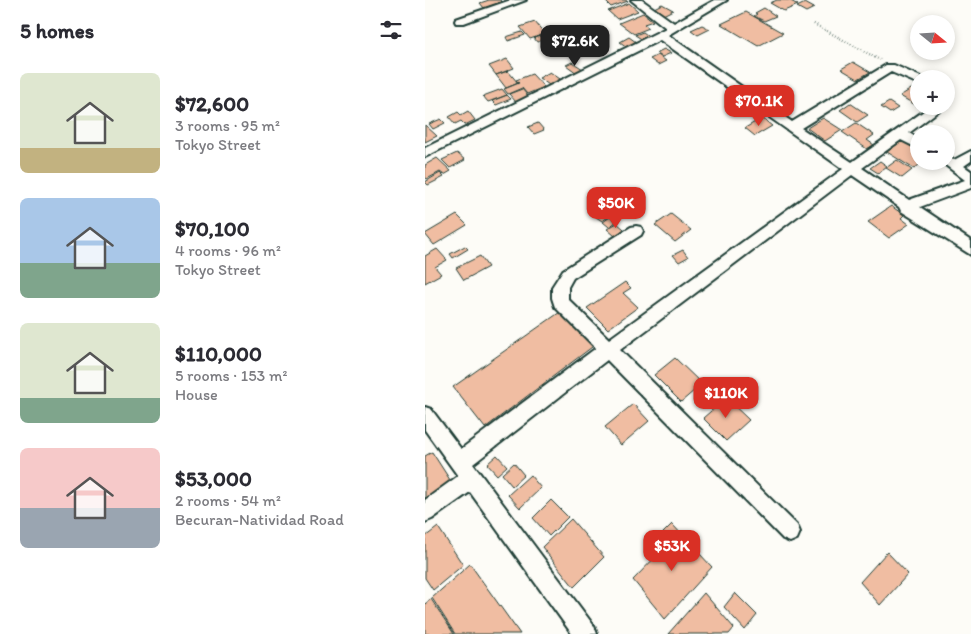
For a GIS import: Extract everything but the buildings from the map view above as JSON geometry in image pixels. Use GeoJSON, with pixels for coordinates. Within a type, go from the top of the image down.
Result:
{"type":"FeatureCollection","features":[{"type":"Feature","properties":{"kind":"street"},"geometry":{"type":"LineString","coordinates":[[460,21],[521,0]]}},
{"type":"Feature","properties":{"kind":"street"},"geometry":{"type":"LineString","coordinates":[[636,0],[673,28]]}},
{"type":"Feature","properties":{"kind":"street"},"geometry":{"type":"LineString","coordinates":[[425,154],[661,35],[722,0]]}},
{"type":"Feature","properties":{"kind":"street"},"geometry":{"type":"LineString","coordinates":[[661,35],[792,128],[971,249]]}},
{"type":"Feature","properties":{"kind":"street"},"geometry":{"type":"LineString","coordinates":[[792,128],[890,67],[910,77]]}},
{"type":"Feature","properties":{"kind":"street"},"geometry":{"type":"LineString","coordinates":[[425,512],[466,470],[607,348],[851,168],[927,115]]}},
{"type":"Feature","properties":{"kind":"street"},"geometry":{"type":"LineString","coordinates":[[901,134],[910,140]]}},
{"type":"Feature","properties":{"kind":"street"},"geometry":{"type":"LineString","coordinates":[[955,162],[971,155]]}},
{"type":"Feature","properties":{"kind":"street"},"geometry":{"type":"LineString","coordinates":[[955,167],[971,178]]}},
{"type":"Feature","properties":{"kind":"street"},"geometry":{"type":"LineString","coordinates":[[906,206],[971,183]]}},
{"type":"Feature","properties":{"kind":"street"},"geometry":{"type":"LineString","coordinates":[[636,231],[568,274],[561,282],[558,293],[561,302],[790,532]]}},
{"type":"Feature","properties":{"kind":"street"},"geometry":{"type":"LineString","coordinates":[[425,415],[586,634]]}},
{"type":"Feature","properties":{"kind":"path"},"geometry":{"type":"LineString","coordinates":[[814,24],[865,50],[890,67]]}}]}
